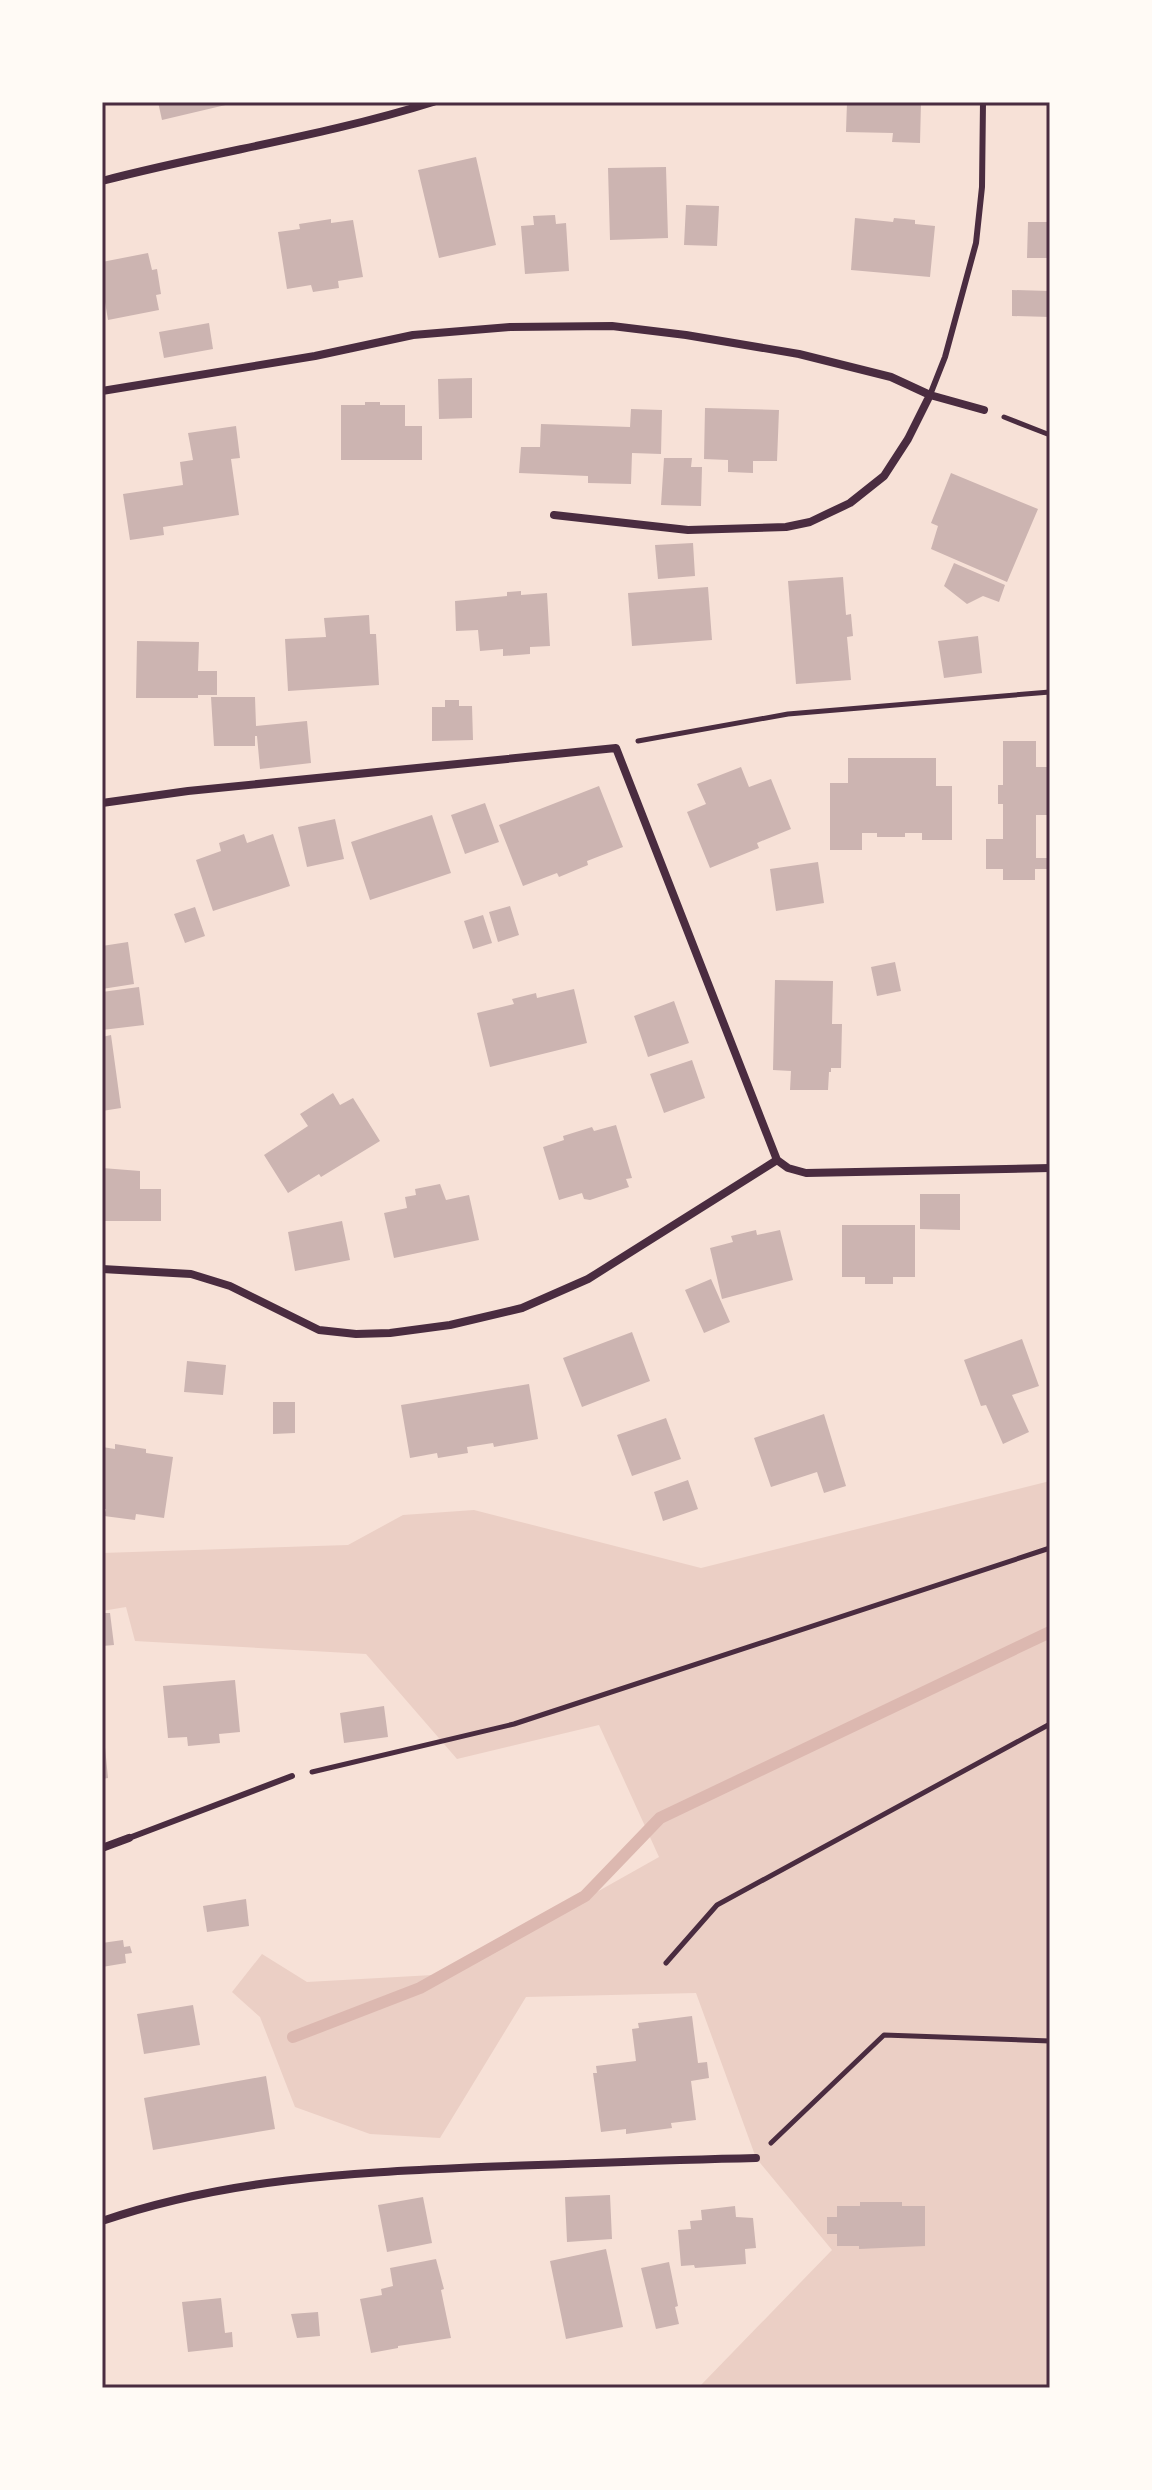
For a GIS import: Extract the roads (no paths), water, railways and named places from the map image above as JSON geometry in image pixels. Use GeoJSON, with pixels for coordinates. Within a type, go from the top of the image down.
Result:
{"type":"FeatureCollection","features":[{"type":"Feature","properties":{"kind":"street"},"geometry":{"type":"LineString","coordinates":[[102,181],[177,161],[388,116],[433,102]]}},
{"type":"Feature","properties":{"kind":"street"},"geometry":{"type":"LineString","coordinates":[[102,391],[315,356],[413,335],[510,327],[612,326],[799,354],[891,377],[930,395],[984,410]]}},
{"type":"Feature","properties":{"kind":"street"},"geometry":{"type":"LineString","coordinates":[[554,515],[688,530],[786,527],[810,522],[850,503],[884,476],[908,439],[930,395]]}},
{"type":"Feature","properties":{"kind":"street"},"geometry":{"type":"LineString","coordinates":[[102,803],[188,791],[616,748],[777,1160],[788,1168],[806,1173],[1050,1168]]}},
{"type":"Feature","properties":{"kind":"street"},"geometry":{"type":"LineString","coordinates":[[102,1269],[191,1274],[230,1286],[319,1330],[356,1334],[390,1333],[450,1325],[522,1308],[588,1279],[777,1160]]}},
{"type":"Feature","properties":{"kind":"street"},"geometry":{"type":"LineString","coordinates":[[102,1848],[129,1838]]}},
{"type":"Feature","properties":{"kind":"street"},"geometry":{"type":"LineString","coordinates":[[102,2221],[174,2198],[270,2181],[399,2171],[756,2158]]}},
{"type":"Feature","properties":{"kind":"lane"},"geometry":{"type":"LineString","coordinates":[[930,395],[949,344],[976,243],[982,187],[983,102]]}},
{"type":"Feature","properties":{"kind":"lane"},"geometry":{"type":"LineString","coordinates":[[129,1838],[292,1776]]}},
{"type":"Feature","properties":{"kind":"waterway"},"geometry":{"type":"LineString","coordinates":[[293,2037],[420,1988],[585,1896],[660,1818],[1050,1632]]}}]}
